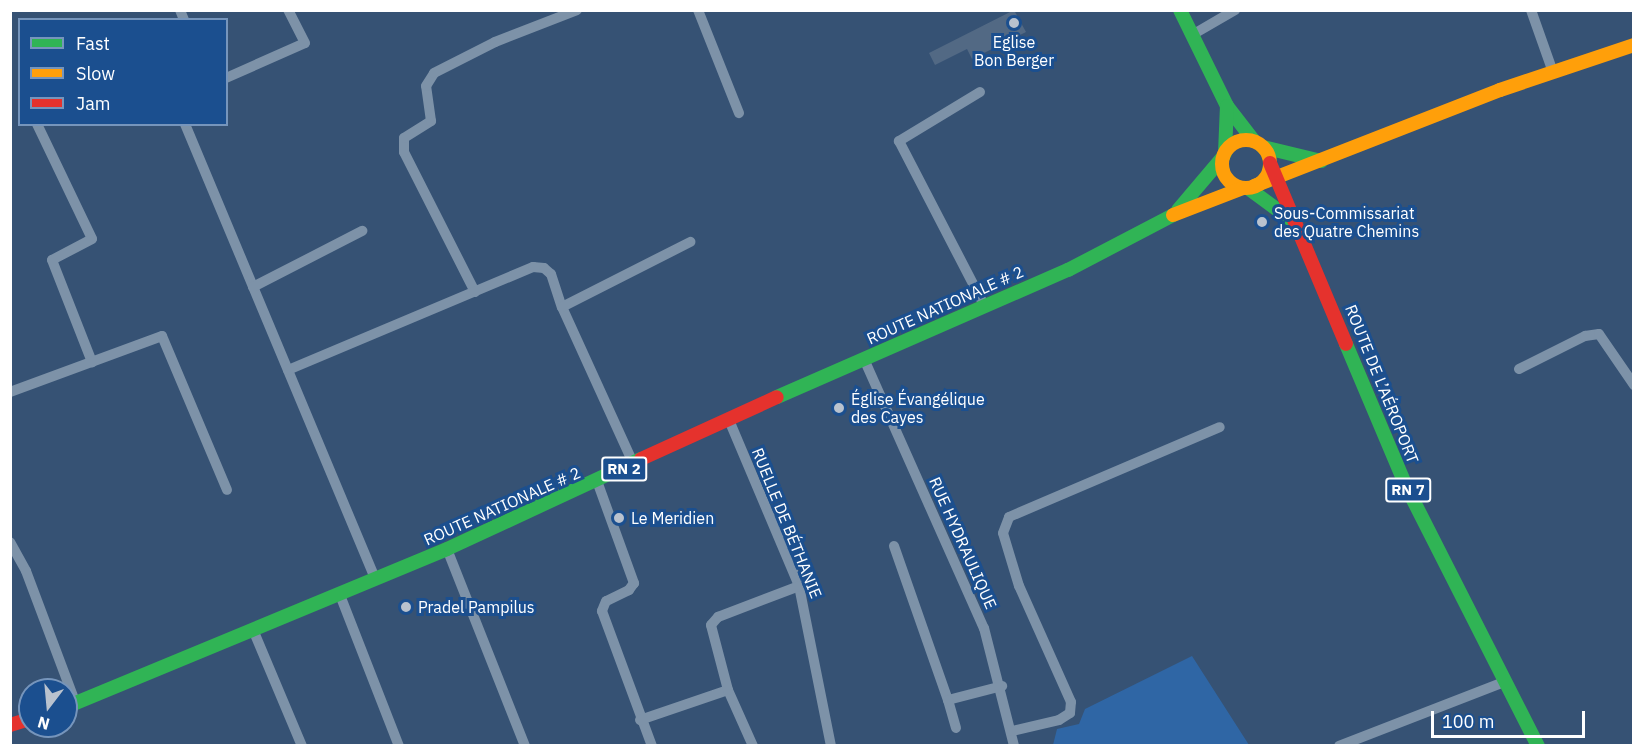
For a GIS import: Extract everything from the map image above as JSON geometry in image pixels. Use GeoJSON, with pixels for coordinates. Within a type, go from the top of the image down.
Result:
{"type":"FeatureCollection","features":[{"type":"Feature","properties":{"kind":"main road"},"geometry":{"type":"LineString","coordinates":[[1180,10],[1227,106],[1258,144],[1269,163],[1265,177],[1248,187],[1228,179],[1224,155],[1227,106]]}},
{"type":"Feature","properties":{"kind":"main road","name":"ROUTE NATIONALE # 2"},"geometry":{"type":"LineString","coordinates":[[78,703],[254,632],[447,549],[984,305],[1068,270],[1174,214],[1276,179],[1553,72],[1634,45]]}},
{"type":"Feature","properties":{"kind":"main road"},"geometry":{"type":"LineString","coordinates":[[1224,155],[1236,142],[1258,144],[1323,161]]}},
{"type":"Feature","properties":{"kind":"main road","name":"ROUTE NATIONALE # 2"},"geometry":{"type":"LineString","coordinates":[[1174,214],[1224,155]]}},
{"type":"Feature","properties":{"kind":"main road","name":"ROUTE DE L’AÉROPORT"},"geometry":{"type":"LineString","coordinates":[[1269,163],[1405,484],[1538,746]]}},
{"type":"Feature","properties":{"kind":"main road","name":"ROUTE DE L’AÉROPORT"},"geometry":{"type":"LineString","coordinates":[[1248,187],[1274,203],[1297,225]]}},
{"type":"Feature","properties":{"kind":"street"},"geometry":{"type":"LineString","coordinates":[[228,77],[305,43],[288,10]]}},
{"type":"Feature","properties":{"kind":"street"},"geometry":{"type":"LineString","coordinates":[[475,292],[402,143],[431,121],[426,86],[434,73],[495,42],[577,10]]}},
{"type":"Feature","properties":{"kind":"street"},"geometry":{"type":"LineString","coordinates":[[698,10],[739,113]]}},
{"type":"Feature","properties":{"kind":"street"},"geometry":{"type":"LineString","coordinates":[[1192,35],[1235,10]]}},
{"type":"Feature","properties":{"kind":"street"},"geometry":{"type":"LineString","coordinates":[[1531,10],[1553,72]]}},
{"type":"Feature","properties":{"kind":"street"},"geometry":{"type":"LineString","coordinates":[[980,92],[899,141],[984,305]]}},
{"type":"Feature","properties":{"kind":"street"},"geometry":{"type":"LineString","coordinates":[[38,126],[92,239],[52,260],[92,362]]}},
{"type":"Feature","properties":{"kind":"street"},"geometry":{"type":"LineString","coordinates":[[186,126],[376,580]]}},
{"type":"Feature","properties":{"kind":"street"},"geometry":{"type":"LineString","coordinates":[[253,287],[362,231]]}},
{"type":"Feature","properties":{"kind":"street"},"geometry":{"type":"LineString","coordinates":[[562,307],[690,242]]}},
{"type":"Feature","properties":{"kind":"street"},"geometry":{"type":"LineString","coordinates":[[288,370],[539,266],[552,274],[562,307],[634,465]]}},
{"type":"Feature","properties":{"kind":"street"},"geometry":{"type":"LineString","coordinates":[[1519,369],[1585,336],[1599,334],[1634,385]]}},
{"type":"Feature","properties":{"kind":"street"},"geometry":{"type":"LineString","coordinates":[[10,392],[162,336],[227,490]]}},
{"type":"Feature","properties":{"kind":"street","name":"RUE HYDRAULIQUE"},"geometry":{"type":"LineString","coordinates":[[864,360],[980,617],[1002,686],[1014,746]]}},
{"type":"Feature","properties":{"kind":"street","name":"RUELLE DE BÉTHANIE"},"geometry":{"type":"LineString","coordinates":[[729,420],[799,586],[831,746]]}},
{"type":"Feature","properties":{"kind":"street"},"geometry":{"type":"LineString","coordinates":[[1012,731],[1059,720],[1070,712],[1071,702],[1019,586],[1003,533],[1009,517],[1220,427]]}},
{"type":"Feature","properties":{"kind":"street"},"geometry":{"type":"LineString","coordinates":[[597,481],[634,578],[629,590],[606,601],[602,610],[640,720],[652,746]]}},
{"type":"Feature","properties":{"kind":"street"},"geometry":{"type":"LineString","coordinates":[[10,542],[26,571],[62,678]]}},
{"type":"Feature","properties":{"kind":"street"},"geometry":{"type":"LineString","coordinates":[[894,546],[956,728]]}},
{"type":"Feature","properties":{"kind":"street"},"geometry":{"type":"LineString","coordinates":[[447,549],[525,746]]}},
{"type":"Feature","properties":{"kind":"street"},"geometry":{"type":"LineString","coordinates":[[753,746],[728,690],[710,636],[714,620],[799,586]]}},
{"type":"Feature","properties":{"kind":"street"},"geometry":{"type":"LineString","coordinates":[[340,595],[399,746]]}},
{"type":"Feature","properties":{"kind":"street"},"geometry":{"type":"LineString","coordinates":[[254,632],[302,746]]}},
{"type":"Feature","properties":{"kind":"street"},"geometry":{"type":"LineString","coordinates":[[1339,746],[1504,682]]}},
{"type":"Feature","properties":{"kind":"street"},"geometry":{"type":"LineString","coordinates":[[948,700],[1002,686]]}},
{"type":"Feature","properties":{"kind":"street"},"geometry":{"type":"LineString","coordinates":[[640,720],[728,690]]}},
{"type":"Feature","properties":{"kind":"shaded area"},"geometry":{"type":"Polygon","coordinates":[[[1192,656],[1249,745],[1053,745],[1057,729],[1079,724],[1085,709],[1192,656]]]}},
{"type":"Feature","properties":{"kind":"building","name":"Eglise Bon Berger"},"geometry":{"type":"Polygon","coordinates":[[[1014,10],[1026,32],[972,59],[967,49],[935,65],[929,53],[1014,10]]]}},
{"type":"Feature","properties":{"kind":"traffic: fast"},"geometry":{"type":"LineString","coordinates":[[1180,10],[1227,106],[1254,141]]}},
{"type":"Feature","properties":{"kind":"traffic: fast"},"geometry":{"type":"LineString","coordinates":[[1225,153],[1227,106]]}},
{"type":"Feature","properties":{"kind":"traffic: fast"},"geometry":{"type":"LineString","coordinates":[[1263,147],[1321,161]]}},
{"type":"Feature","properties":{"kind":"traffic: fast"},"geometry":{"type":"LineString","coordinates":[[1178,210],[1223,157]]}},
{"type":"Feature","properties":{"kind":"traffic: fast"},"geometry":{"type":"LineString","coordinates":[[1248,188],[1290,219]]}},
{"type":"Feature","properties":{"kind":"traffic: fast"},"geometry":{"type":"LineString","coordinates":[[777,397],[1068,270],[1173,215]]}},
{"type":"Feature","properties":{"kind":"traffic: fast"},"geometry":{"type":"LineString","coordinates":[[1346,344],[1405,484],[1538,746]]}},
{"type":"Feature","properties":{"kind":"traffic: fast"},"geometry":{"type":"LineString","coordinates":[[78,702],[447,549],[641,459]]}},
{"type":"Feature","properties":{"kind":"traffic: slow"},"geometry":{"type":"LineString","coordinates":[[1254,186],[1500,90],[1634,45]]}},
{"type":"Feature","properties":{"kind":"traffic: slow"},"geometry":{"type":"LineString","coordinates":[[1246,140],[1263,147],[1270,164],[1263,181],[1246,188],[1229,181],[1222,164],[1229,147],[1246,140]]}},
{"type":"Feature","properties":{"kind":"traffic: slow"},"geometry":{"type":"LineString","coordinates":[[1173,215],[1243,188]]}},
{"type":"Feature","properties":{"kind":"traffic: jam"},"geometry":{"type":"LineString","coordinates":[[1270,163],[1346,344]]}},
{"type":"Feature","properties":{"kind":"traffic: jam"},"geometry":{"type":"LineString","coordinates":[[641,459],[777,397]]}},
{"type":"Feature","properties":{"kind":"traffic: jam"},"geometry":{"type":"LineString","coordinates":[[10,725],[18,723]]}},
{"type":"Feature","properties":{"kind":"place","name":"Eglise Bon Berger"},"geometry":{"type":"Point","coordinates":[1014,23]}},
{"type":"Feature","properties":{"kind":"place","name":"Sous-Commissariat des Quatre Chemins"},"geometry":{"type":"Point","coordinates":[1262,222]}},
{"type":"Feature","properties":{"kind":"place","name":"Église Évangélique des Cayes"},"geometry":{"type":"Point","coordinates":[839,408]}},
{"type":"Feature","properties":{"kind":"place","name":"Le Meridien"},"geometry":{"type":"Point","coordinates":[619,518]}},
{"type":"Feature","properties":{"kind":"place","name":"Pradel Pampilus"},"geometry":{"type":"Point","coordinates":[406,607]}}]}
